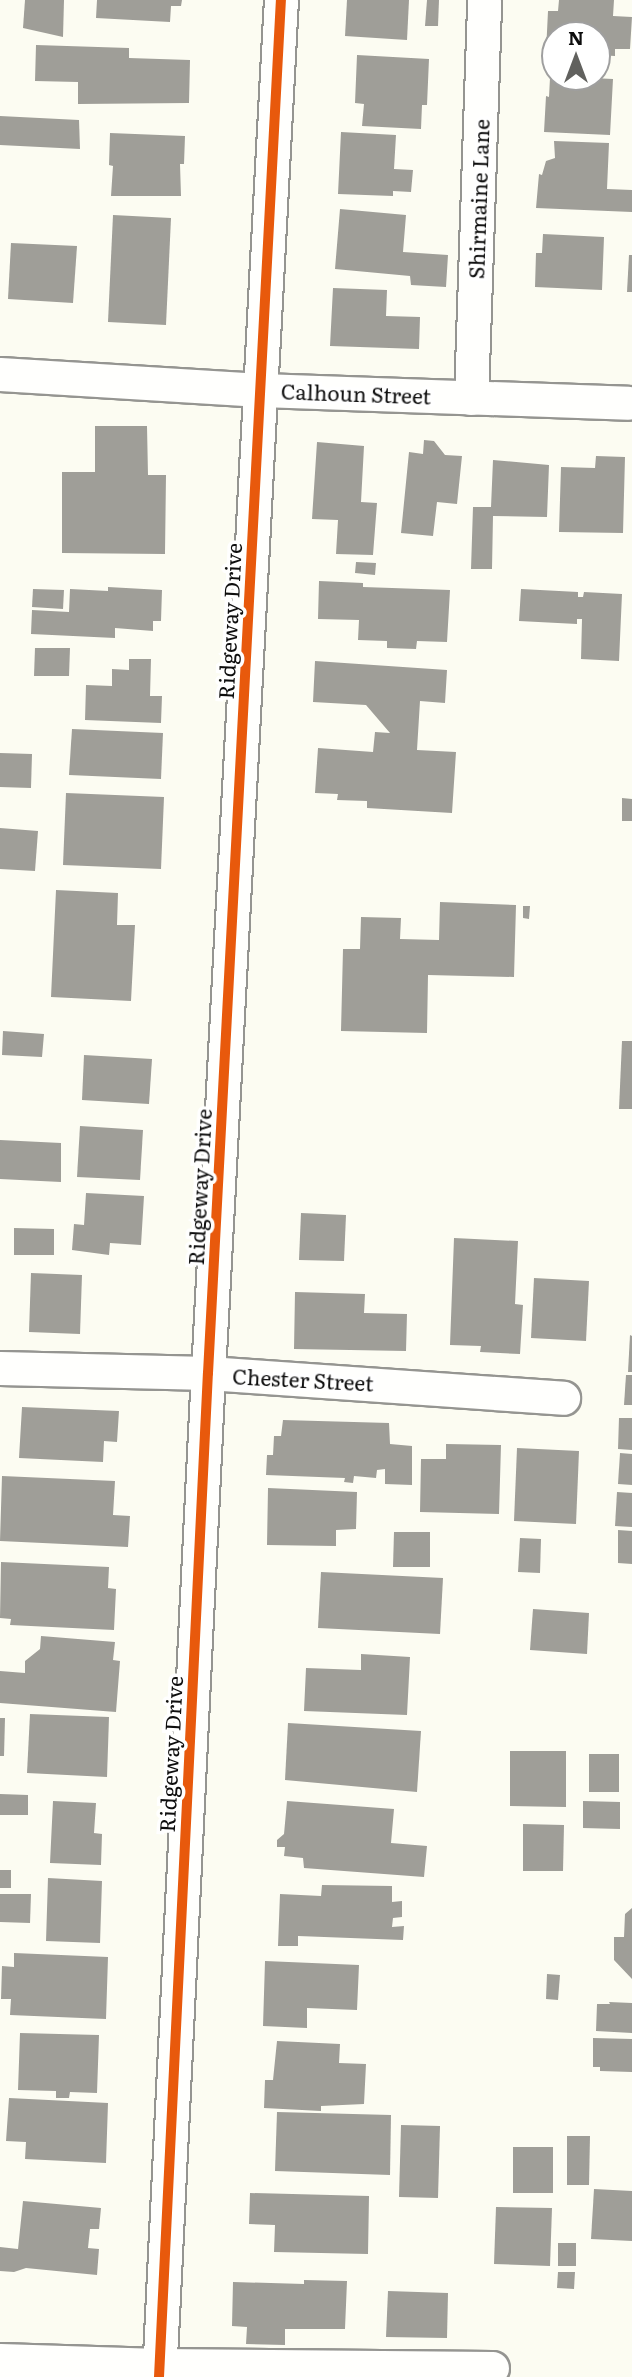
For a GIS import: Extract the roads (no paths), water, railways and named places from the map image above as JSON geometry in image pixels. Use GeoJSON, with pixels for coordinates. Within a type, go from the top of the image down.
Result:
{"type":"FeatureCollection","features":[{"type":"Feature","properties":{"kind":"street","name":"Ridgeway Drive"},"geometry":{"type":"LineString","coordinates":[[159,2371],[208,1373],[281,0]]}},
{"type":"Feature","properties":{"kind":"street","name":"Shirmaine Lane"},"geometry":{"type":"LineString","coordinates":[[471,398],[484,0]]}},
{"type":"Feature","properties":{"kind":"street","name":"Calhoun Street"},"geometry":{"type":"LineString","coordinates":[[0,374],[261,390],[628,403]]}},
{"type":"Feature","properties":{"kind":"street","name":"Chester Street"},"geometry":{"type":"LineString","coordinates":[[0,1368],[208,1373],[563,1398]]}},
{"type":"Feature","properties":{"kind":"street"},"geometry":{"type":"LineString","coordinates":[[0,2360],[159,2371],[492,2368]]}}]}
